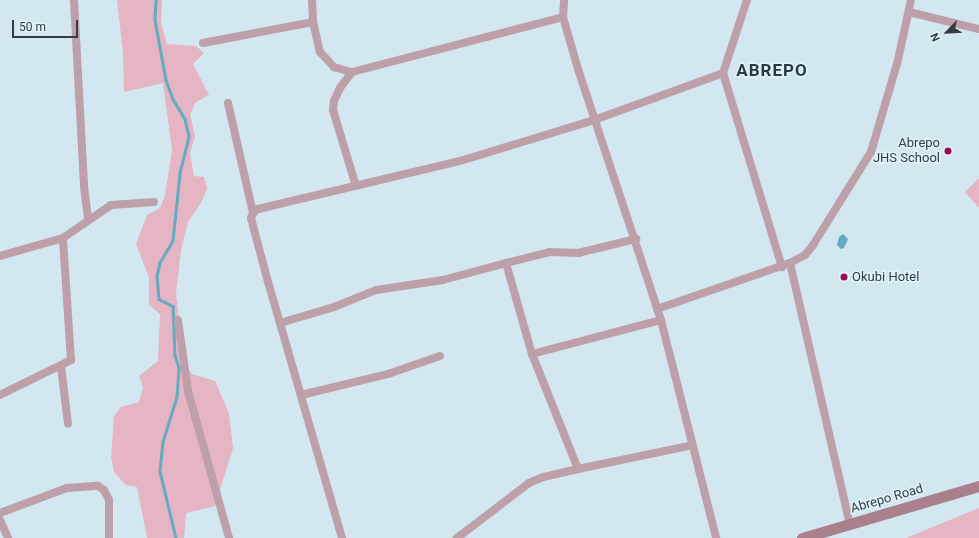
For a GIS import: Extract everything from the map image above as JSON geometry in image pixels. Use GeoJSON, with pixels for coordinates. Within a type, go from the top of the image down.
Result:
{"type":"FeatureCollection","features":[{"type":"Feature","properties":{"kind":"main road","name":"Abrepo Road"},"geometry":{"type":"LineString","coordinates":[[802,538],[979,486]]}},
{"type":"Feature","properties":{"kind":"street"},"geometry":{"type":"LineString","coordinates":[[74,0],[84,186],[88,220]]}},
{"type":"Feature","properties":{"kind":"street"},"geometry":{"type":"LineString","coordinates":[[312,0],[313,22],[320,52],[326,62],[334,67],[352,72],[563,17]]}},
{"type":"Feature","properties":{"kind":"street"},"geometry":{"type":"LineString","coordinates":[[564,0],[563,17],[594,120],[636,239],[657,309],[716,538]]}},
{"type":"Feature","properties":{"kind":"street"},"geometry":{"type":"LineString","coordinates":[[747,0],[723,73],[782,266]]}},
{"type":"Feature","properties":{"kind":"street"},"geometry":{"type":"LineString","coordinates":[[657,309],[782,266],[805,255],[813,245],[871,152],[896,68],[911,0]]}},
{"type":"Feature","properties":{"kind":"street"},"geometry":{"type":"LineString","coordinates":[[909,12],[979,29]]}},
{"type":"Feature","properties":{"kind":"street"},"geometry":{"type":"LineString","coordinates":[[203,43],[313,22]]}},
{"type":"Feature","properties":{"kind":"street"},"geometry":{"type":"LineString","coordinates":[[352,72],[340,88],[334,102],[334,110],[356,186]]}},
{"type":"Feature","properties":{"kind":"street"},"geometry":{"type":"LineString","coordinates":[[253,213],[258,209],[460,161],[594,120],[723,73]]}},
{"type":"Feature","properties":{"kind":"street"},"geometry":{"type":"LineString","coordinates":[[228,104],[253,213],[251,218],[300,395],[342,538]]}},
{"type":"Feature","properties":{"kind":"street"},"geometry":{"type":"LineString","coordinates":[[0,256],[63,238],[111,206],[154,202]]}},
{"type":"Feature","properties":{"kind":"street"},"geometry":{"type":"LineString","coordinates":[[0,396],[68,363],[73,356],[63,238]]}},
{"type":"Feature","properties":{"kind":"street"},"geometry":{"type":"LineString","coordinates":[[280,323],[334,307],[376,290],[443,280],[550,252],[578,253],[636,239]]}},
{"type":"Feature","properties":{"kind":"street"},"geometry":{"type":"LineString","coordinates":[[506,263],[532,354],[578,469]]}},
{"type":"Feature","properties":{"kind":"street"},"geometry":{"type":"LineString","coordinates":[[790,263],[850,524]]}},
{"type":"Feature","properties":{"kind":"street"},"geometry":{"type":"LineString","coordinates":[[178,320],[188,391],[229,538]]}},
{"type":"Feature","properties":{"kind":"street"},"geometry":{"type":"LineString","coordinates":[[532,354],[660,320]]}},
{"type":"Feature","properties":{"kind":"street"},"geometry":{"type":"LineString","coordinates":[[300,395],[388,374],[440,356]]}},
{"type":"Feature","properties":{"kind":"street"},"geometry":{"type":"LineString","coordinates":[[61,366],[68,424]]}},
{"type":"Feature","properties":{"kind":"street"},"geometry":{"type":"LineString","coordinates":[[457,538],[529,483],[543,477],[693,445]]}},
{"type":"Feature","properties":{"kind":"street"},"geometry":{"type":"LineString","coordinates":[[0,513],[67,488],[98,486],[104,490],[109,500],[109,538]]}},
{"type":"Feature","properties":{"kind":"street"},"geometry":{"type":"LineString","coordinates":[[0,520],[8,538]]}},
{"type":"Feature","properties":{"kind":"shaded area"},"geometry":{"type":"Polygon","coordinates":[[[117,0],[162,0],[161,23],[167,44],[196,46],[204,53],[193,64],[209,95],[196,102],[190,114],[195,136],[190,153],[194,176],[204,177],[207,188],[201,203],[188,222],[181,250],[176,293],[184,364],[192,374],[215,381],[229,413],[233,448],[215,506],[186,513],[184,538],[147,538],[137,487],[126,485],[114,472],[111,456],[114,416],[121,407],[139,402],[143,387],[139,376],[158,361],[160,314],[149,305],[149,277],[136,244],[147,215],[160,208],[165,196],[172,150],[163,83],[124,92],[123,53],[117,0]]]}},
{"type":"Feature","properties":{"kind":"shaded area"},"geometry":{"type":"Polygon","coordinates":[[[979,178],[979,208],[965,192],[979,178]]]}},
{"type":"Feature","properties":{"kind":"shaded area"},"geometry":{"type":"Polygon","coordinates":[[[979,508],[979,538],[906,538],[979,508]]]}},
{"type":"Feature","properties":{"kind":"water"},"geometry":{"type":"Polygon","coordinates":[[[843,234],[848,239],[844,248],[841,249],[837,245],[839,237],[843,234]]]}},
{"type":"Feature","properties":{"kind":"waterway"},"geometry":{"type":"LineString","coordinates":[[156,0],[155,20],[166,80],[173,99],[185,119],[189,137],[180,174],[173,241],[160,263],[157,276],[159,299],[173,306],[175,355],[179,368],[177,397],[163,442],[160,471],[176,538]]}},
{"type":"Feature","properties":{"kind":"place","name":"Abrepo JHS School"},"geometry":{"type":"Point","coordinates":[948,151]}},
{"type":"Feature","properties":{"kind":"place","name":"Okubi Hotel"},"geometry":{"type":"Point","coordinates":[844,277]}},
{"type":"Feature","properties":{"kind":"district","name":"ABREPO"},"geometry":{"type":"Point","coordinates":[772,71]}}]}
